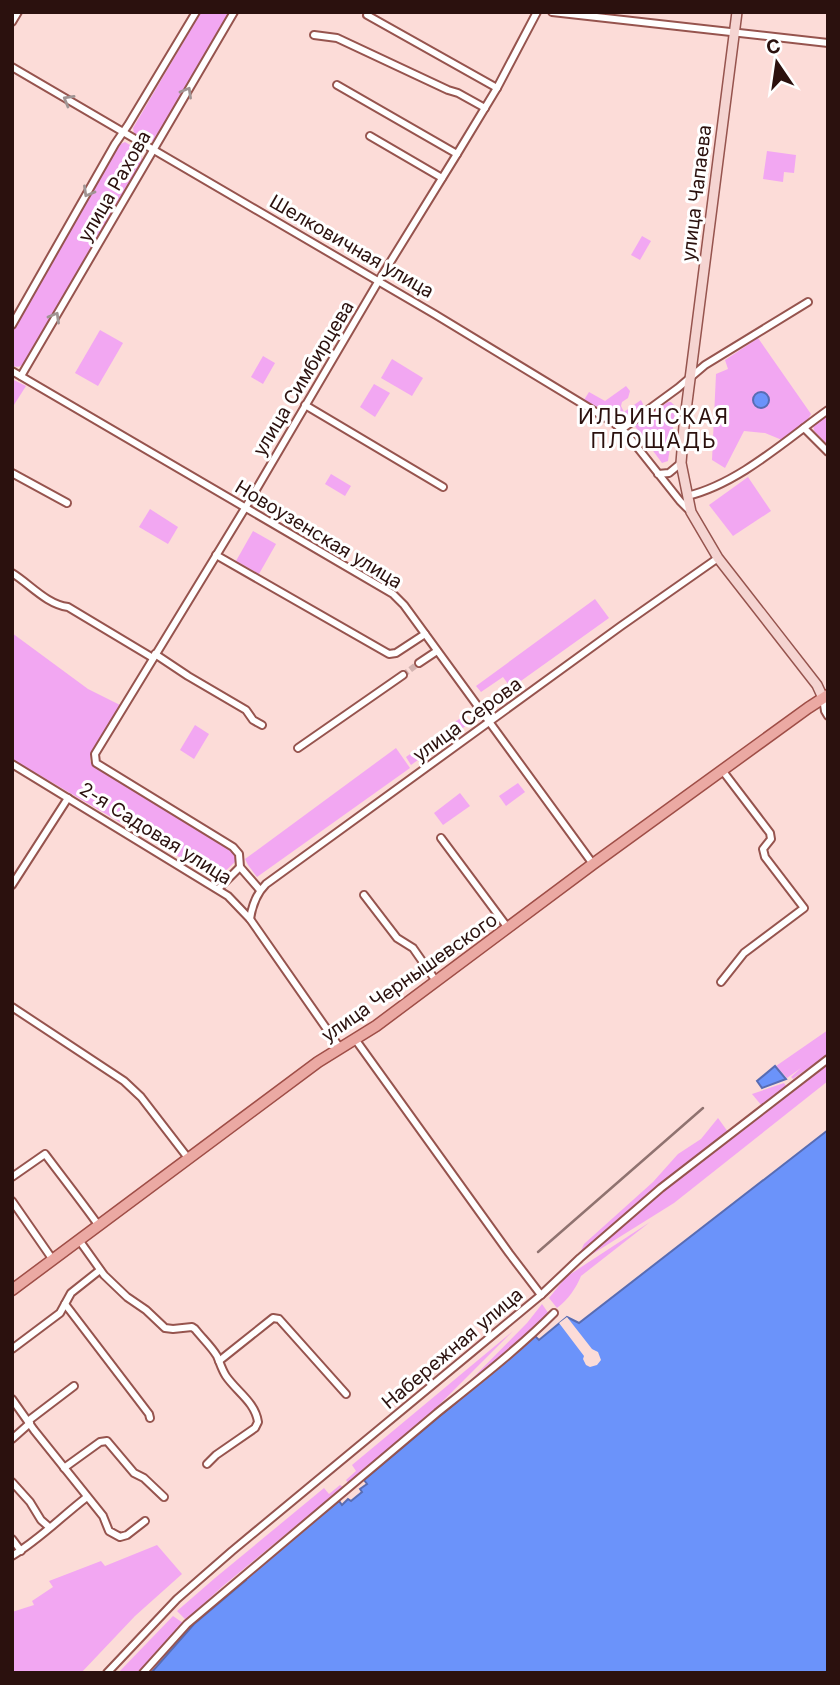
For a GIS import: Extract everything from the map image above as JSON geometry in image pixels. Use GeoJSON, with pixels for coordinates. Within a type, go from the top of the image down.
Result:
{"type":"FeatureCollection","features":[{"type":"Feature","properties":{"kind":"main road","name":"улица Чернышевского"},"geometry":{"type":"LineString","coordinates":[[12,1290],[318,1062],[376,1026],[825,696]]}},
{"type":"Feature","properties":{"kind":"street"},"geometry":{"type":"LineString","coordinates":[[12,22],[18,12]]}},
{"type":"Feature","properties":{"kind":"street","name":"улица Рахова"},"geometry":{"type":"LineString","coordinates":[[12,325],[115,144],[196,12]]}},
{"type":"Feature","properties":{"kind":"street","name":"улица Рахова"},"geometry":{"type":"LineString","coordinates":[[21,376],[234,12]]}},
{"type":"Feature","properties":{"kind":"street"},"geometry":{"type":"LineString","coordinates":[[368,12],[367,15],[497,88]]}},
{"type":"Feature","properties":{"kind":"street","name":"улица Симбирцева"},"geometry":{"type":"LineString","coordinates":[[95,758],[378,282],[497,88],[537,12]]}},
{"type":"Feature","properties":{"kind":"street"},"geometry":{"type":"LineString","coordinates":[[552,12],[828,43]]}},
{"type":"Feature","properties":{"kind":"street","name":"улица Чапаева"},"geometry":{"type":"LineString","coordinates":[[691,378],[737,12]]}},
{"type":"Feature","properties":{"kind":"street"},"geometry":{"type":"LineString","coordinates":[[314,35],[337,38],[485,108]]}},
{"type":"Feature","properties":{"kind":"street","name":"Шелковичная улица"},"geometry":{"type":"LineString","coordinates":[[12,67],[622,429],[691,512],[718,558],[825,696],[824,712],[828,716]]}},
{"type":"Feature","properties":{"kind":"street"},"geometry":{"type":"LineString","coordinates":[[337,85],[457,154]]}},
{"type":"Feature","properties":{"kind":"street"},"geometry":{"type":"LineString","coordinates":[[370,135],[442,178]]}},
{"type":"Feature","properties":{"kind":"street"},"geometry":{"type":"LineString","coordinates":[[622,429],[705,365],[808,302]]}},
{"type":"Feature","properties":{"kind":"street","name":"Новоузенская улица"},"geometry":{"type":"LineString","coordinates":[[12,372],[393,594],[404,605],[593,864]]}},
{"type":"Feature","properties":{"kind":"street"},"geometry":{"type":"LineString","coordinates":[[691,378],[681,463],[691,512]]}},
{"type":"Feature","properties":{"kind":"street"},"geometry":{"type":"LineString","coordinates":[[305,405],[443,486]]}},
{"type":"Feature","properties":{"kind":"street"},"geometry":{"type":"LineString","coordinates":[[687,496],[706,491],[734,477],[828,410]]}},
{"type":"Feature","properties":{"kind":"street"},"geometry":{"type":"LineString","coordinates":[[804,428],[828,452]]}},
{"type":"Feature","properties":{"kind":"street"},"geometry":{"type":"LineString","coordinates":[[658,474],[669,473],[681,463]]}},
{"type":"Feature","properties":{"kind":"street"},"geometry":{"type":"LineString","coordinates":[[12,473],[67,503]]}},
{"type":"Feature","properties":{"kind":"street"},"geometry":{"type":"LineString","coordinates":[[216,555],[389,654],[396,653],[425,634]]}},
{"type":"Feature","properties":{"kind":"street","name":"улица Серова"},"geometry":{"type":"LineString","coordinates":[[260,890],[718,558]]}},
{"type":"Feature","properties":{"kind":"street"},"geometry":{"type":"LineString","coordinates":[[12,573],[39,594],[60,606],[68,607],[246,710],[253,720],[262,725]]}},
{"type":"Feature","properties":{"kind":"street"},"geometry":{"type":"LineString","coordinates":[[419,663],[437,651]]}},
{"type":"Feature","properties":{"kind":"street"},"geometry":{"type":"LineString","coordinates":[[298,748],[402,675]]}},
{"type":"Feature","properties":{"kind":"street","name":"2-я Садовая улица"},"geometry":{"type":"LineString","coordinates":[[95,758],[96,764],[233,847],[239,854],[240,867],[260,890]]}},
{"type":"Feature","properties":{"kind":"street","name":"2-я Садовая улица"},"geometry":{"type":"LineString","coordinates":[[12,765],[229,896],[250,919],[340,1048]]}},
{"type":"Feature","properties":{"kind":"street"},"geometry":{"type":"LineString","coordinates":[[722,770],[770,833],[771,839],[764,849],[765,857],[803,908],[744,953],[722,982]]}},
{"type":"Feature","properties":{"kind":"street"},"geometry":{"type":"LineString","coordinates":[[12,885],[68,798]]}},
{"type":"Feature","properties":{"kind":"street"},"geometry":{"type":"LineString","coordinates":[[440,838],[508,928]]}},
{"type":"Feature","properties":{"kind":"street"},"geometry":{"type":"LineString","coordinates":[[219,888],[240,867]]}},
{"type":"Feature","properties":{"kind":"street"},"geometry":{"type":"LineString","coordinates":[[250,919],[260,890]]}},
{"type":"Feature","properties":{"kind":"street"},"geometry":{"type":"LineString","coordinates":[[364,895],[397,938],[413,948],[436,981]]}},
{"type":"Feature","properties":{"kind":"street"},"geometry":{"type":"LineString","coordinates":[[12,1007],[124,1081],[141,1097],[188,1158]]}},
{"type":"Feature","properties":{"kind":"street"},"geometry":{"type":"LineString","coordinates":[[355,1039],[541,1295]]}},
{"type":"Feature","properties":{"kind":"street","name":"Набережная улица"},"geometry":{"type":"LineString","coordinates":[[107,1673],[177,1599],[214,1567],[541,1295],[660,1188],[828,1059]]}},
{"type":"Feature","properties":{"kind":"street"},"geometry":{"type":"LineString","coordinates":[[12,1177],[45,1154],[99,1226]]}},
{"type":"Feature","properties":{"kind":"street"},"geometry":{"type":"LineString","coordinates":[[12,1201],[53,1260]]}},
{"type":"Feature","properties":{"kind":"street"},"geometry":{"type":"LineString","coordinates":[[79,1240],[100,1270],[127,1297],[165,1328],[195,1329],[216,1356],[227,1378],[247,1399],[254,1411],[258,1422],[255,1427],[207,1464]]}},
{"type":"Feature","properties":{"kind":"street"},"geometry":{"type":"LineString","coordinates":[[12,1349],[60,1313],[71,1293],[100,1270]]}},
{"type":"Feature","properties":{"kind":"street"},"geometry":{"type":"LineString","coordinates":[[65,1304],[150,1418]]}},
{"type":"Feature","properties":{"kind":"street"},"geometry":{"type":"LineString","coordinates":[[144,1673],[187,1624],[478,1381],[555,1313]]}},
{"type":"Feature","properties":{"kind":"street"},"geometry":{"type":"LineString","coordinates":[[219,1361],[273,1318],[279,1319],[346,1394]]}},
{"type":"Feature","properties":{"kind":"street"},"geometry":{"type":"LineString","coordinates":[[12,1439],[74,1386]]}},
{"type":"Feature","properties":{"kind":"street"},"geometry":{"type":"LineString","coordinates":[[12,1399],[103,1516],[109,1531],[120,1537],[145,1521]]}},
{"type":"Feature","properties":{"kind":"street"},"geometry":{"type":"LineString","coordinates":[[64,1468],[100,1442],[107,1441],[134,1473],[144,1478],[163,1497]]}},
{"type":"Feature","properties":{"kind":"street"},"geometry":{"type":"LineString","coordinates":[[12,1482],[49,1527]]}},
{"type":"Feature","properties":{"kind":"street"},"geometry":{"type":"LineString","coordinates":[[12,1556],[47,1532],[49,1527],[87,1497]]}},
{"type":"Feature","properties":{"kind":"street"},"geometry":{"type":"LineString","coordinates":[[12,1539],[21,1551]]}},
{"type":"Feature","properties":{"kind":"shaded area"},"geometry":{"type":"Polygon","coordinates":[[[201,12],[229,12],[154,140],[149,143],[134,134],[133,128],[201,12]]]}},
{"type":"Feature","properties":{"kind":"shaded area"},"geometry":{"type":"Polygon","coordinates":[[[125,142],[142,152],[142,162],[24,363],[19,367],[12,365],[12,332],[119,145],[125,142]]]}},
{"type":"Feature","properties":{"kind":"shaded area"},"geometry":{"type":"Polygon","coordinates":[[[767,151],[796,155],[794,173],[784,172],[783,182],[763,179],[767,151]]]}},
{"type":"Feature","properties":{"kind":"shaded area"},"geometry":{"type":"Polygon","coordinates":[[[642,236],[651,241],[640,260],[631,255],[642,236]]]}},
{"type":"Feature","properties":{"kind":"shaded area"},"geometry":{"type":"Polygon","coordinates":[[[100,330],[123,343],[98,386],[75,373],[100,330]]]}},
{"type":"Feature","properties":{"kind":"shaded area"},"geometry":{"type":"Polygon","coordinates":[[[758,338],[811,414],[806,423],[782,440],[765,433],[744,431],[725,468],[712,460],[716,374],[728,369],[725,360],[758,338]]]}},
{"type":"Feature","properties":{"kind":"shaded area"},"geometry":{"type":"Polygon","coordinates":[[[263,356],[275,363],[263,384],[251,377],[263,356]]]}},
{"type":"Feature","properties":{"kind":"shaded area"},"geometry":{"type":"Polygon","coordinates":[[[392,359],[423,378],[412,396],[381,378],[392,359]]]}},
{"type":"Feature","properties":{"kind":"shaded area"},"geometry":{"type":"Polygon","coordinates":[[[12,379],[26,386],[12,408],[12,379]]]}},
{"type":"Feature","properties":{"kind":"shaded area"},"geometry":{"type":"Polygon","coordinates":[[[374,384],[390,393],[375,417],[360,407],[374,384]]]}},
{"type":"Feature","properties":{"kind":"shaded area"},"geometry":{"type":"Polygon","coordinates":[[[626,386],[630,391],[628,398],[622,402],[624,412],[641,400],[643,404],[642,409],[624,420],[613,417],[584,400],[589,392],[605,401],[626,386]]]}},
{"type":"Feature","properties":{"kind":"shaded area"},"geometry":{"type":"Polygon","coordinates":[[[668,402],[676,407],[668,461],[662,463],[634,425],[668,402]]]}},
{"type":"Feature","properties":{"kind":"shaded area"},"geometry":{"type":"Polygon","coordinates":[[[828,414],[828,445],[814,431],[813,425],[828,414]]]}},
{"type":"Feature","properties":{"kind":"shaded area"},"geometry":{"type":"Polygon","coordinates":[[[331,474],[351,486],[345,496],[325,484],[331,474]]]}},
{"type":"Feature","properties":{"kind":"shaded area"},"geometry":{"type":"Polygon","coordinates":[[[748,477],[771,511],[733,536],[709,505],[748,477]]]}},
{"type":"Feature","properties":{"kind":"shaded area"},"geometry":{"type":"Polygon","coordinates":[[[150,509],[178,527],[168,544],[139,527],[150,509]]]}},
{"type":"Feature","properties":{"kind":"shaded area"},"geometry":{"type":"Polygon","coordinates":[[[253,531],[276,544],[259,574],[236,561],[253,531]]]}},
{"type":"Feature","properties":{"kind":"shaded area"},"geometry":{"type":"Polygon","coordinates":[[[595,599],[609,618],[511,688],[503,677],[481,692],[476,686],[595,599]]]}},
{"type":"Feature","properties":{"kind":"shaded area"},"geometry":{"type":"Polygon","coordinates":[[[12,633],[88,689],[120,705],[91,753],[90,761],[93,766],[231,850],[237,860],[218,878],[12,759],[12,633]]]}},
{"type":"Feature","properties":{"kind":"shaded area"},"geometry":{"type":"Polygon","coordinates":[[[462,717],[467,725],[411,765],[406,757],[462,717]]]}},
{"type":"Feature","properties":{"kind":"shaded area"},"geometry":{"type":"Polygon","coordinates":[[[195,725],[209,734],[194,759],[180,750],[195,725]]]}},
{"type":"Feature","properties":{"kind":"shaded area"},"geometry":{"type":"Polygon","coordinates":[[[396,748],[410,768],[257,877],[245,859],[396,748]]]}},
{"type":"Feature","properties":{"kind":"shaded area"},"geometry":{"type":"Polygon","coordinates":[[[518,783],[525,792],[506,806],[499,796],[518,783]]]}},
{"type":"Feature","properties":{"kind":"shaded area"},"geometry":{"type":"Polygon","coordinates":[[[460,793],[470,806],[443,825],[434,813],[460,793]]]}},
{"type":"Feature","properties":{"kind":"shaded area"},"geometry":{"type":"Polygon","coordinates":[[[828,1030],[828,1054],[793,1079],[791,1077],[801,1068],[787,1078],[776,1066],[828,1030]]]}},
{"type":"Feature","properties":{"kind":"shaded area"},"geometry":{"type":"Polygon","coordinates":[[[828,1065],[828,1081],[674,1203],[578,1263],[654,1199],[828,1065]]]}},
{"type":"Feature","properties":{"kind":"shaded area"},"geometry":{"type":"Polygon","coordinates":[[[784,1083],[786,1086],[762,1106],[752,1094],[784,1083]]]}},
{"type":"Feature","properties":{"kind":"shaded area"},"geometry":{"type":"Polygon","coordinates":[[[718,1118],[728,1132],[671,1175],[580,1253],[584,1244],[653,1182],[678,1154],[701,1139],[718,1118]]]}},
{"type":"Feature","properties":{"kind":"shaded area"},"geometry":{"type":"Polygon","coordinates":[[[650,1222],[581,1276],[571,1294],[557,1308],[549,1298],[566,1277],[650,1222]]]}},
{"type":"Feature","properties":{"kind":"shaded area"},"geometry":{"type":"Polygon","coordinates":[[[542,1304],[549,1314],[533,1331],[454,1397],[527,1323],[542,1304]]]}},
{"type":"Feature","properties":{"kind":"shaded area"},"geometry":{"type":"Polygon","coordinates":[[[513,1331],[436,1408],[348,1483],[346,1480],[356,1471],[352,1465],[513,1331]]]}},
{"type":"Feature","properties":{"kind":"shaded area"},"geometry":{"type":"Polygon","coordinates":[[[340,1485],[343,1487],[186,1620],[177,1611],[324,1488],[329,1494],[340,1485]]]}},
{"type":"Feature","properties":{"kind":"shaded area"},"geometry":{"type":"Polygon","coordinates":[[[157,1545],[182,1574],[135,1616],[81,1673],[12,1673],[12,1612],[34,1605],[32,1601],[53,1587],[49,1581],[101,1561],[105,1566],[157,1545]]]}},
{"type":"Feature","properties":{"kind":"shaded area"},"geometry":{"type":"Polygon","coordinates":[[[173,1616],[183,1623],[138,1673],[118,1673],[173,1616]]]}},
{"type":"Feature","properties":{"kind":"water"},"geometry":{"type":"Polygon","coordinates":[[[758,392],[764,392],[769,400],[767,406],[758,408],[753,403],[753,397],[758,392]]]}},
{"type":"Feature","properties":{"kind":"water"},"geometry":{"type":"Polygon","coordinates":[[[775,1066],[786,1079],[762,1088],[757,1081],[775,1066]]]}},
{"type":"Feature","properties":{"kind":"water"},"geometry":{"type":"Polygon","coordinates":[[[828,1130],[828,1673],[151,1673],[194,1624],[246,1580],[244,1577],[339,1501],[342,1505],[362,1492],[360,1489],[367,1484],[364,1480],[535,1336],[539,1340],[567,1317],[579,1323],[828,1130]]]}},
{"type":"Feature","properties":{"kind":"pier"},"geometry":{"type":"Polygon","coordinates":[[[567,1317],[592,1349],[598,1352],[601,1360],[597,1365],[586,1365],[584,1356],[559,1323],[567,1317]]]}},
{"type":"Feature","properties":{"kind":"tunnel"},"geometry":{"type":"LineString","coordinates":[[403,675],[419,663]]}},
{"type":"Feature","properties":{"kind":"railway"},"geometry":{"type":"LineString","coordinates":[[538,1252],[703,1108]]}},
{"type":"Feature","properties":{"kind":"district","name":"ИЛЬИНСКАЯ ПЛОЩАДЬ"},"geometry":{"type":"Point","coordinates":[654,429]}}]}
